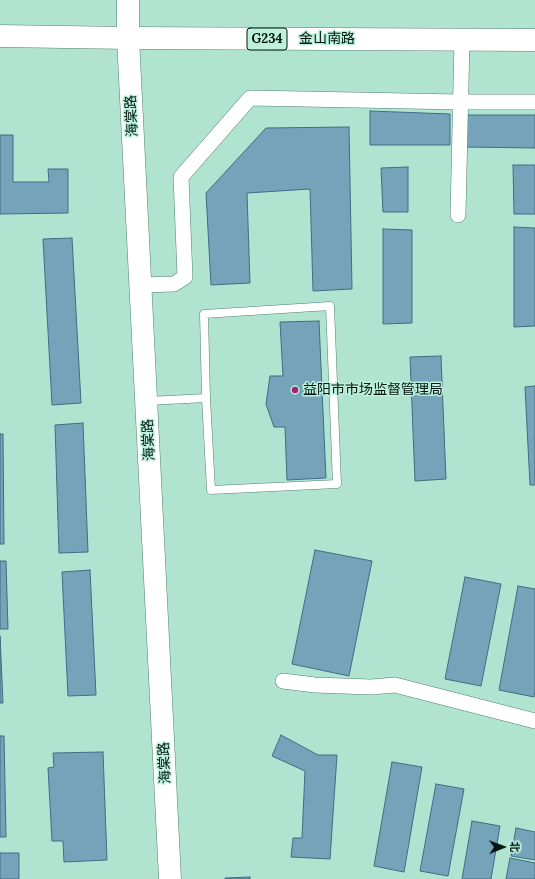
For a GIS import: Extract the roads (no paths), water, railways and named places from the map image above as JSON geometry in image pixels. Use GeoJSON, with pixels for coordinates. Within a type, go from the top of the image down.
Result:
{"type":"FeatureCollection","features":[{"type":"Feature","properties":{"kind":"main road","name":"海棠路"},"geometry":{"type":"LineString","coordinates":[[128,0],[128,38],[170,879]]}},
{"type":"Feature","properties":{"kind":"main road","name":"金山南路"},"geometry":{"type":"LineString","coordinates":[[0,36],[535,40]]}},
{"type":"Feature","properties":{"kind":"street"},"geometry":{"type":"LineString","coordinates":[[458,215],[462,40]]}},
{"type":"Feature","properties":{"kind":"street"},"geometry":{"type":"LineString","coordinates":[[141,285],[174,284],[185,277],[181,176],[250,98],[535,102]]}},
{"type":"Feature","properties":{"kind":"street"},"geometry":{"type":"LineString","coordinates":[[283,681],[315,685],[371,687],[395,686],[535,721]]}},
{"type":"Feature","properties":{"kind":"lane"},"geometry":{"type":"LineString","coordinates":[[330,306],[337,484],[211,490],[206,398],[204,314],[330,306]]}},
{"type":"Feature","properties":{"kind":"lane"},"geometry":{"type":"LineString","coordinates":[[147,401],[206,398]]}},
{"type":"Feature","properties":{"kind":"place","name":"益阳市市场监督管理局"},"geometry":{"type":"Point","coordinates":[295,390]}}]}
